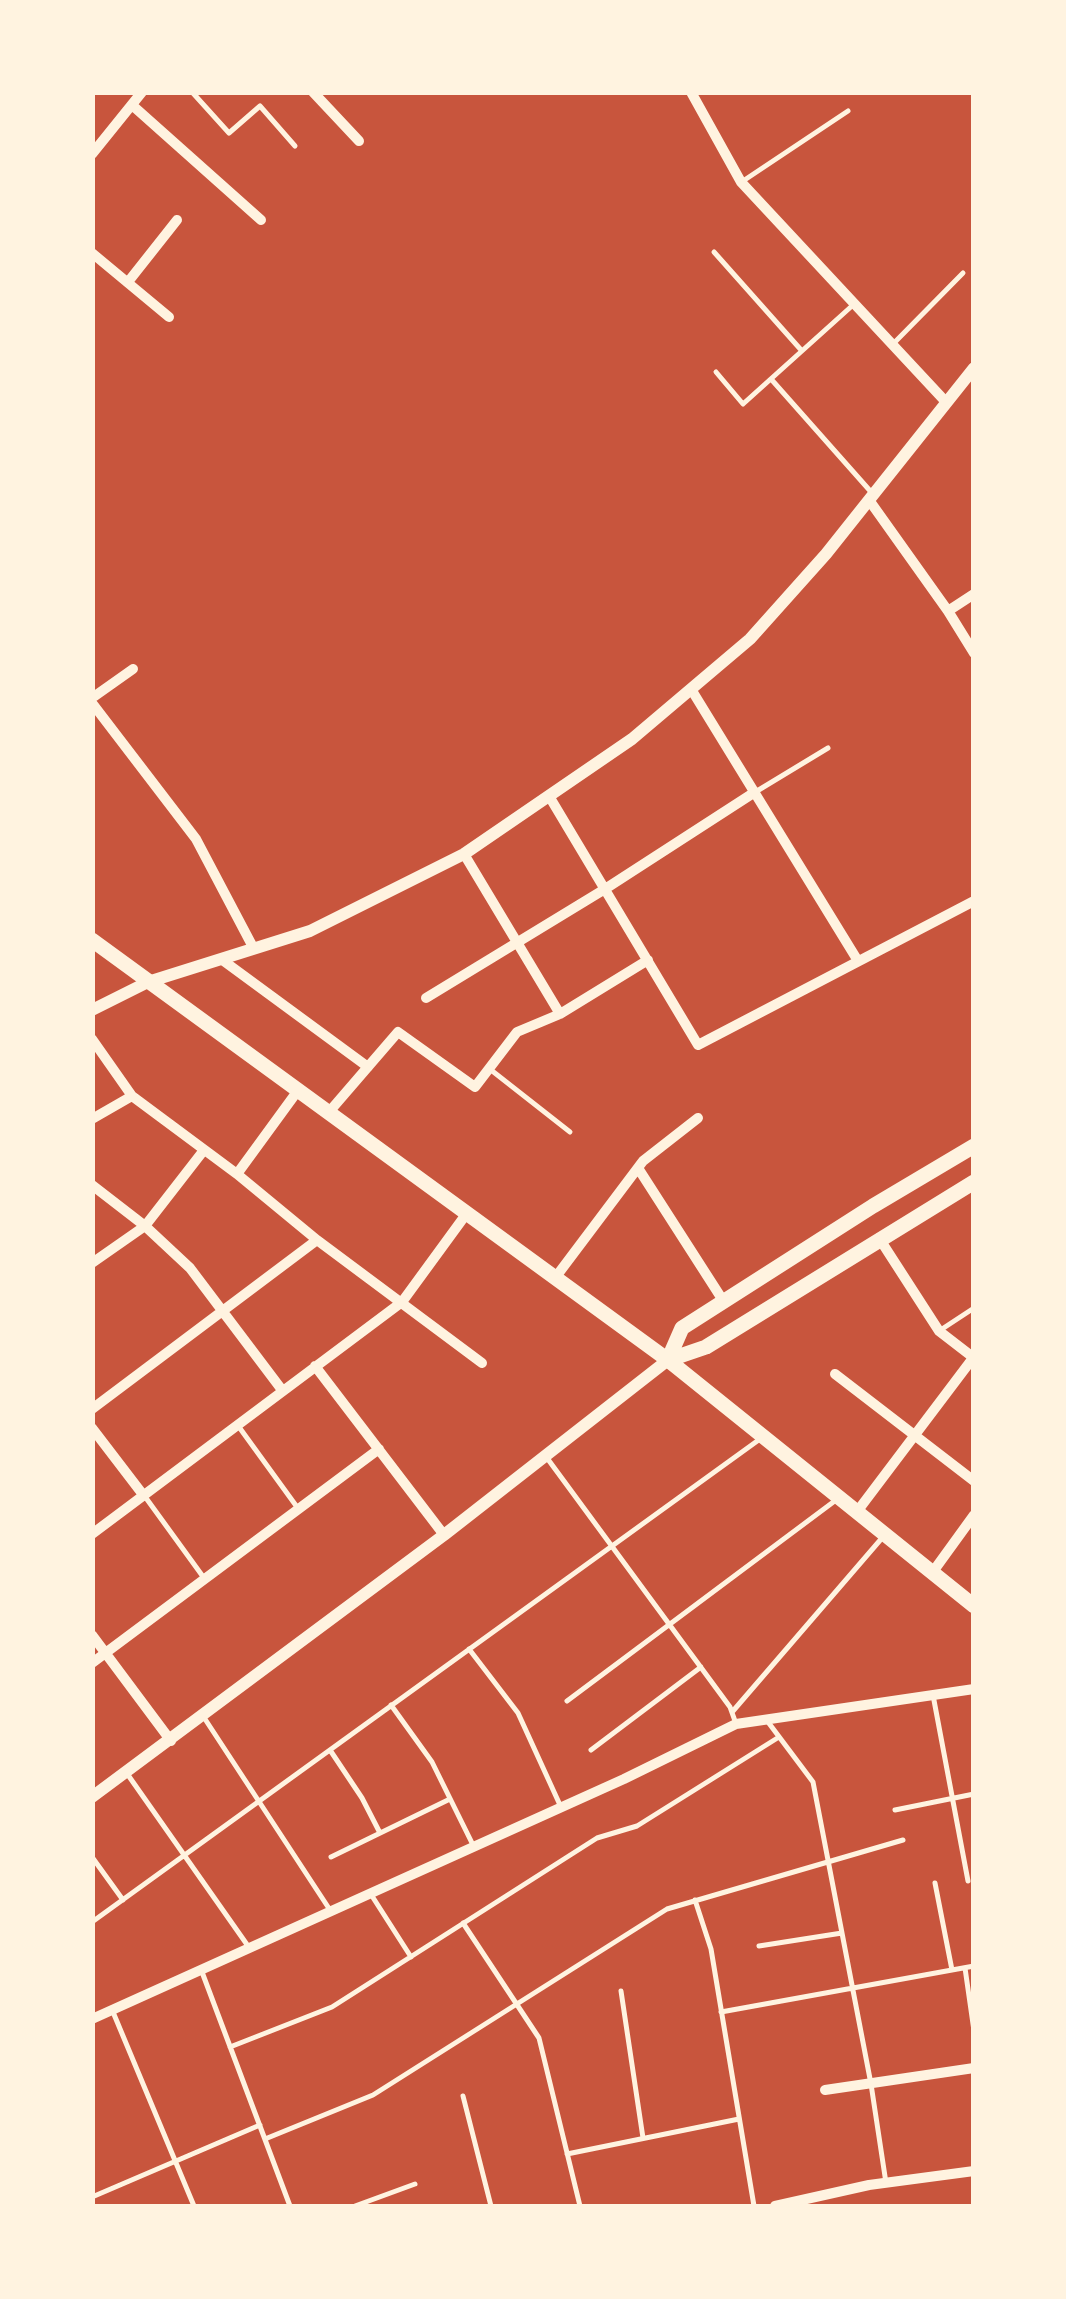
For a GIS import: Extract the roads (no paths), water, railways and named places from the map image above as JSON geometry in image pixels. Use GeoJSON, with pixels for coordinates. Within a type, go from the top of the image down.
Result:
{"type":"FeatureCollection","features":[{"type":"Feature","properties":{"kind":"main road"},"geometry":{"type":"LineString","coordinates":[[92,940],[668,1360],[974,1606]]}},
{"type":"Feature","properties":{"kind":"main road"},"geometry":{"type":"LineString","coordinates":[[668,1360],[682,1328],[974,1146]]}},
{"type":"Feature","properties":{"kind":"main road"},"geometry":{"type":"LineString","coordinates":[[668,1360],[706,1346],[879,1238],[971,1188]]}},
{"type":"Feature","properties":{"kind":"street"},"geometry":{"type":"LineString","coordinates":[[92,154],[142,92]]}},
{"type":"Feature","properties":{"kind":"street"},"geometry":{"type":"LineString","coordinates":[[312,92],[359,141]]}},
{"type":"Feature","properties":{"kind":"street"},"geometry":{"type":"LineString","coordinates":[[693,93],[742,182],[944,401]]}},
{"type":"Feature","properties":{"kind":"street"},"geometry":{"type":"LineString","coordinates":[[132,106],[261,220]]}},
{"type":"Feature","properties":{"kind":"street"},"geometry":{"type":"LineString","coordinates":[[128,282],[177,220]]}},
{"type":"Feature","properties":{"kind":"street"},"geometry":{"type":"LineString","coordinates":[[92,253],[168,316]]}},
{"type":"Feature","properties":{"kind":"street"},"geometry":{"type":"LineString","coordinates":[[92,1010],[148,982],[310,931],[464,854],[632,739],[750,639],[974,368]]}},
{"type":"Feature","properties":{"kind":"street"},"geometry":{"type":"LineString","coordinates":[[871,497],[974,654]]}},
{"type":"Feature","properties":{"kind":"street"},"geometry":{"type":"LineString","coordinates":[[948,611],[974,594]]}},
{"type":"Feature","properties":{"kind":"street"},"geometry":{"type":"LineString","coordinates":[[133,669],[92,701],[196,840],[254,949]]}},
{"type":"Feature","properties":{"kind":"street"},"geometry":{"type":"LineString","coordinates":[[691,689],[858,961]]}},
{"type":"Feature","properties":{"kind":"street"},"geometry":{"type":"LineString","coordinates":[[426,998],[606,889],[754,792]]}},
{"type":"Feature","properties":{"kind":"street"},"geometry":{"type":"LineString","coordinates":[[550,796],[698,1045],[974,901]]}},
{"type":"Feature","properties":{"kind":"street"},"geometry":{"type":"LineString","coordinates":[[464,854],[560,1014]]}},
{"type":"Feature","properties":{"kind":"street"},"geometry":{"type":"LineString","coordinates":[[220,960],[368,1067]]}},
{"type":"Feature","properties":{"kind":"street"},"geometry":{"type":"LineString","coordinates":[[329,1112],[398,1032],[475,1086],[516,1032],[560,1014],[648,960]]}},
{"type":"Feature","properties":{"kind":"street"},"geometry":{"type":"LineString","coordinates":[[92,1039],[132,1096],[482,1363]]}},
{"type":"Feature","properties":{"kind":"street"},"geometry":{"type":"LineString","coordinates":[[236,1174],[299,1090]]}},
{"type":"Feature","properties":{"kind":"street"},"geometry":{"type":"LineString","coordinates":[[92,1119],[132,1096]]}},
{"type":"Feature","properties":{"kind":"street"},"geometry":{"type":"LineString","coordinates":[[555,1278],[638,1168],[698,1118]]}},
{"type":"Feature","properties":{"kind":"street"},"geometry":{"type":"LineString","coordinates":[[92,1263],[145,1226],[204,1150]]}},
{"type":"Feature","properties":{"kind":"street"},"geometry":{"type":"LineString","coordinates":[[638,1168],[724,1302]]}},
{"type":"Feature","properties":{"kind":"street"},"geometry":{"type":"LineString","coordinates":[[92,1185],[190,1268],[282,1390]]}},
{"type":"Feature","properties":{"kind":"street"},"geometry":{"type":"LineString","coordinates":[[92,1534],[402,1302],[467,1213]]}},
{"type":"Feature","properties":{"kind":"street"},"geometry":{"type":"LineString","coordinates":[[856,1513],[973,1358],[939,1331],[879,1238]]}},
{"type":"Feature","properties":{"kind":"street"},"geometry":{"type":"LineString","coordinates":[[92,1409],[317,1240]]}},
{"type":"Feature","properties":{"kind":"street"},"geometry":{"type":"LineString","coordinates":[[92,1797],[444,1535],[668,1360]]}},
{"type":"Feature","properties":{"kind":"street"},"geometry":{"type":"LineString","coordinates":[[315,1366],[444,1535]]}},
{"type":"Feature","properties":{"kind":"street"},"geometry":{"type":"LineString","coordinates":[[835,1374],[974,1481]]}},
{"type":"Feature","properties":{"kind":"street"},"geometry":{"type":"LineString","coordinates":[[92,1428],[144,1496]]}},
{"type":"Feature","properties":{"kind":"street"},"geometry":{"type":"LineString","coordinates":[[92,1663],[379,1449]]}},
{"type":"Feature","properties":{"kind":"street"},"geometry":{"type":"LineString","coordinates":[[932,1573],[974,1515]]}},
{"type":"Feature","properties":{"kind":"street"},"geometry":{"type":"LineString","coordinates":[[92,1636],[171,1740]]}},
{"type":"Feature","properties":{"kind":"street"},"geometry":{"type":"LineString","coordinates":[[92,2018],[562,1808],[734,1718],[766,1720],[974,1689]]}},
{"type":"Feature","properties":{"kind":"street"},"geometry":{"type":"LineString","coordinates":[[825,2090],[974,2068]]}},
{"type":"Feature","properties":{"kind":"street"},"geometry":{"type":"LineString","coordinates":[[775,2206],[822,2202],[886,2183],[974,2172]]}},
{"type":"Feature","properties":{"kind":"lane"},"geometry":{"type":"LineString","coordinates":[[192,92],[229,133],[260,106],[294,146]]}},
{"type":"Feature","properties":{"kind":"lane"},"geometry":{"type":"LineString","coordinates":[[742,182],[848,110]]}},
{"type":"Feature","properties":{"kind":"lane"},"geometry":{"type":"LineString","coordinates":[[714,252],[802,351]]}},
{"type":"Feature","properties":{"kind":"lane"},"geometry":{"type":"LineString","coordinates":[[892,344],[962,272]]}},
{"type":"Feature","properties":{"kind":"lane"},"geometry":{"type":"LineString","coordinates":[[716,372],[743,404],[855,303]]}},
{"type":"Feature","properties":{"kind":"lane"},"geometry":{"type":"LineString","coordinates":[[771,379],[871,497]]}},
{"type":"Feature","properties":{"kind":"lane"},"geometry":{"type":"LineString","coordinates":[[754,792],[828,748]]}},
{"type":"Feature","properties":{"kind":"lane"},"geometry":{"type":"LineString","coordinates":[[489,1068],[570,1132]]}},
{"type":"Feature","properties":{"kind":"lane"},"geometry":{"type":"LineString","coordinates":[[939,1331],[974,1308]]}},
{"type":"Feature","properties":{"kind":"lane"},"geometry":{"type":"LineString","coordinates":[[237,1424],[299,1509]]}},
{"type":"Feature","properties":{"kind":"lane"},"geometry":{"type":"LineString","coordinates":[[92,1922],[762,1437]]}},
{"type":"Feature","properties":{"kind":"lane"},"geometry":{"type":"LineString","coordinates":[[545,1456],[734,1718],[884,1535]]}},
{"type":"Feature","properties":{"kind":"lane"},"geometry":{"type":"LineString","coordinates":[[144,1496],[205,1580]]}},
{"type":"Feature","properties":{"kind":"lane"},"geometry":{"type":"LineString","coordinates":[[567,1701],[838,1498]]}},
{"type":"Feature","properties":{"kind":"lane"},"geometry":{"type":"LineString","coordinates":[[469,1649],[518,1713],[562,1808]]}},
{"type":"Feature","properties":{"kind":"lane"},"geometry":{"type":"LineString","coordinates":[[591,1750],[701,1668]]}},
{"type":"Feature","properties":{"kind":"lane"},"geometry":{"type":"LineString","coordinates":[[933,1695],[968,1881]]}},
{"type":"Feature","properties":{"kind":"lane"},"geometry":{"type":"LineString","coordinates":[[391,1705],[432,1762],[474,1847]]}},
{"type":"Feature","properties":{"kind":"lane"},"geometry":{"type":"LineString","coordinates":[[203,1716],[330,1911]]}},
{"type":"Feature","properties":{"kind":"lane"},"geometry":{"type":"LineString","coordinates":[[766,1720],[812,1782],[871,2084],[886,2183]]}},
{"type":"Feature","properties":{"kind":"lane"},"geometry":{"type":"LineString","coordinates":[[230,2047],[332,2006],[597,1838],[636,1826],[779,1737]]}},
{"type":"Feature","properties":{"kind":"lane"},"geometry":{"type":"LineString","coordinates":[[330,1750],[380,1833]]}},
{"type":"Feature","properties":{"kind":"lane"},"geometry":{"type":"LineString","coordinates":[[126,1773],[249,1948]]}},
{"type":"Feature","properties":{"kind":"lane"},"geometry":{"type":"LineString","coordinates":[[895,1810],[974,1794]]}},
{"type":"Feature","properties":{"kind":"lane"},"geometry":{"type":"LineString","coordinates":[[331,1857],[450,1798]]}},
{"type":"Feature","properties":{"kind":"lane"},"geometry":{"type":"LineString","coordinates":[[265,2139],[373,2095],[666,1909],[903,1840]]}},
{"type":"Feature","properties":{"kind":"lane"},"geometry":{"type":"LineString","coordinates":[[92,1857],[123,1900]]}},
{"type":"Feature","properties":{"kind":"lane"},"geometry":{"type":"LineString","coordinates":[[935,1883],[952,1970]]}},
{"type":"Feature","properties":{"kind":"lane"},"geometry":{"type":"LineString","coordinates":[[370,1893],[410,1956]]}},
{"type":"Feature","properties":{"kind":"lane"},"geometry":{"type":"LineString","coordinates":[[695,1900],[710,1949],[754,2206]]}},
{"type":"Feature","properties":{"kind":"lane"},"geometry":{"type":"LineString","coordinates":[[463,1923],[539,2038],[580,2206]]}},
{"type":"Feature","properties":{"kind":"lane"},"geometry":{"type":"LineString","coordinates":[[759,1946],[842,1933]]}},
{"type":"Feature","properties":{"kind":"lane"},"geometry":{"type":"LineString","coordinates":[[721,2012],[969,1967],[974,2031]]}},
{"type":"Feature","properties":{"kind":"lane"},"geometry":{"type":"LineString","coordinates":[[201,1969],[290,2206]]}},
{"type":"Feature","properties":{"kind":"lane"},"geometry":{"type":"LineString","coordinates":[[622,1991],[643,2138]]}},
{"type":"Feature","properties":{"kind":"lane"},"geometry":{"type":"LineString","coordinates":[[112,2010],[194,2206]]}},
{"type":"Feature","properties":{"kind":"lane"},"geometry":{"type":"LineString","coordinates":[[462,2096],[491,2206]]}},
{"type":"Feature","properties":{"kind":"lane"},"geometry":{"type":"LineString","coordinates":[[567,2154],[739,2118]]}},
{"type":"Feature","properties":{"kind":"lane"},"geometry":{"type":"LineString","coordinates":[[92,2197],[260,2125]]}},
{"type":"Feature","properties":{"kind":"lane"},"geometry":{"type":"LineString","coordinates":[[355,2206],[415,2184]]}}]}
